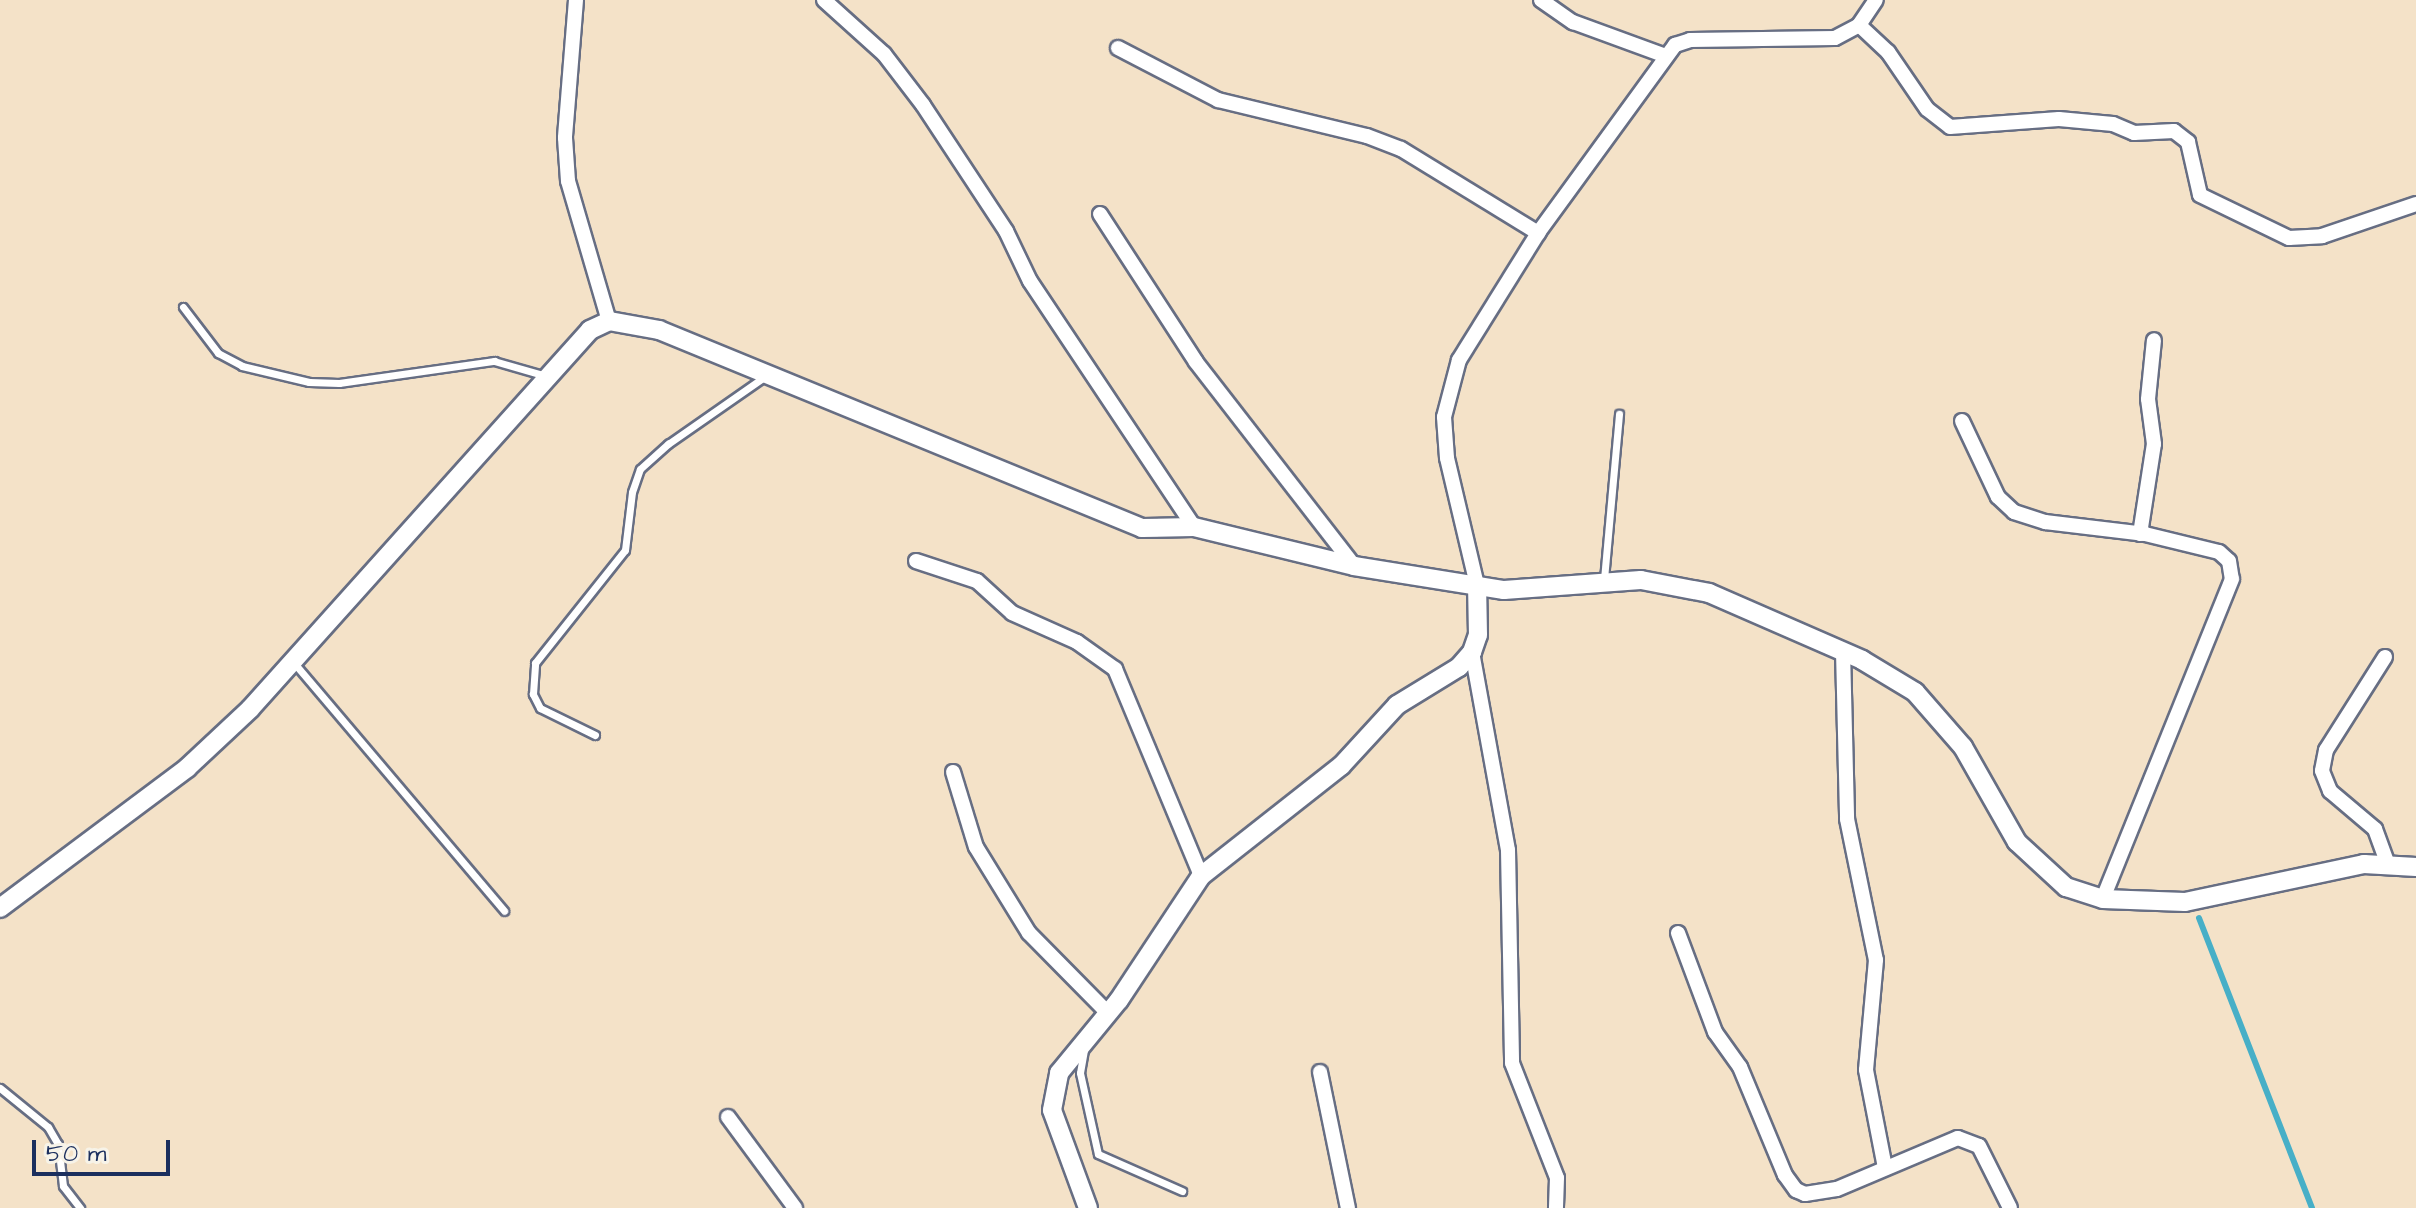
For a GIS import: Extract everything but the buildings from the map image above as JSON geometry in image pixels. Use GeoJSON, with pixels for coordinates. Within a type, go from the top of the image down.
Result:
{"type":"FeatureCollection","features":[{"type":"Feature","properties":{"kind":"street"},"geometry":{"type":"LineString","coordinates":[[576,0],[565,138],[568,181],[609,321]]}},
{"type":"Feature","properties":{"kind":"street"},"geometry":{"type":"LineString","coordinates":[[824,0],[884,54],[923,105],[1006,231],[1030,281],[1194,527]]}},
{"type":"Feature","properties":{"kind":"street"},"geometry":{"type":"LineString","coordinates":[[1541,0],[1573,22],[1663,55]]}},
{"type":"Feature","properties":{"kind":"street"},"geometry":{"type":"LineString","coordinates":[[1088,1208],[1051,1095],[1059,1073],[1108,1013],[1201,876],[1341,766],[1397,705],[1459,667],[1472,652],[1478,635],[1477,585],[1447,458],[1444,417],[1459,360],[1538,233],[1663,55],[1690,40],[1835,38],[1859,25],[1876,0]]}},
{"type":"Feature","properties":{"kind":"street"},"geometry":{"type":"LineString","coordinates":[[1859,25],[1888,52],[1927,109],[1950,127],[2059,119],[2113,124],[2134,133],[2174,131],[2188,142],[2200,195],[2289,238],[2322,236],[2416,204]]}},
{"type":"Feature","properties":{"kind":"street"},"geometry":{"type":"LineString","coordinates":[[1118,48],[1218,100],[1367,136],[1401,149],[1538,233]]}},
{"type":"Feature","properties":{"kind":"street"},"geometry":{"type":"LineString","coordinates":[[1100,214],[1196,362],[1354,566]]}},
{"type":"Feature","properties":{"kind":"street"},"geometry":{"type":"LineString","coordinates":[[0,908],[187,768],[292,662],[590,330],[609,321],[659,330],[1142,528],[1194,527],[1354,566],[1504,590],[1641,580],[1709,593],[1843,651],[1915,692],[1963,747],[1997,815],[2047,874],[2066,887],[2103,899],[2185,902],[2364,864],[2416,867]]}},
{"type":"Feature","properties":{"kind":"street"},"geometry":{"type":"LineString","coordinates":[[2140,534],[2154,444],[2148,385],[2154,340]]}},
{"type":"Feature","properties":{"kind":"street"},"geometry":{"type":"LineString","coordinates":[[1962,421],[1998,497],[2014,512],[2045,522],[2140,534],[2219,552],[2229,561],[2232,579],[2103,899]]}},
{"type":"Feature","properties":{"kind":"street"},"geometry":{"type":"LineString","coordinates":[[916,561],[977,581],[1012,613],[1077,642],[1115,669],[1201,876]]}},
{"type":"Feature","properties":{"kind":"street"},"geometry":{"type":"LineString","coordinates":[[1843,651],[1847,819],[1876,960],[1866,1070],[1885,1168]]}},
{"type":"Feature","properties":{"kind":"street"},"geometry":{"type":"LineString","coordinates":[[1472,652],[1508,850],[1512,1063],[1557,1178],[1556,1208]]}},
{"type":"Feature","properties":{"kind":"street"},"geometry":{"type":"LineString","coordinates":[[2385,657],[2326,750],[2322,771],[2330,791],[2375,829],[2388,864]]}},
{"type":"Feature","properties":{"kind":"street"},"geometry":{"type":"LineString","coordinates":[[953,772],[976,847],[1029,933],[1108,1013]]}},
{"type":"Feature","properties":{"kind":"street"},"geometry":{"type":"LineString","coordinates":[[1678,933],[1715,1032],[1740,1067],[1785,1175],[1796,1190],[1820,1193],[1958,1138],[1979,1146],[2010,1208]]}},
{"type":"Feature","properties":{"kind":"street"},"geometry":{"type":"LineString","coordinates":[[1320,1072],[1348,1208]]}},
{"type":"Feature","properties":{"kind":"street"},"geometry":{"type":"LineString","coordinates":[[728,1117],[795,1208]]}},
{"type":"Feature","properties":{"kind":"lane"},"geometry":{"type":"LineString","coordinates":[[183,307],[218,353],[242,366],[309,382],[339,383],[494,361],[548,377]]}},
{"type":"Feature","properties":{"kind":"lane"},"geometry":{"type":"LineString","coordinates":[[595,735],[540,708],[533,694],[535,663],[625,550],[632,492],[640,469],[668,444],[766,376]]}},
{"type":"Feature","properties":{"kind":"lane"},"geometry":{"type":"LineString","coordinates":[[1604,584],[1619,414]]}},
{"type":"Feature","properties":{"kind":"lane"},"geometry":{"type":"LineString","coordinates":[[292,662],[504,911]]}},
{"type":"Feature","properties":{"kind":"lane"},"geometry":{"type":"LineString","coordinates":[[1086,1040],[1080,1073],[1098,1154],[1182,1191]]}},
{"type":"Feature","properties":{"kind":"lane"},"geometry":{"type":"LineString","coordinates":[[0,1088],[48,1127],[58,1144],[63,1186],[80,1208]]}},
{"type":"Feature","properties":{"kind":"waterway"},"geometry":{"type":"LineString","coordinates":[[2199,918],[2312,1208]]}}]}
